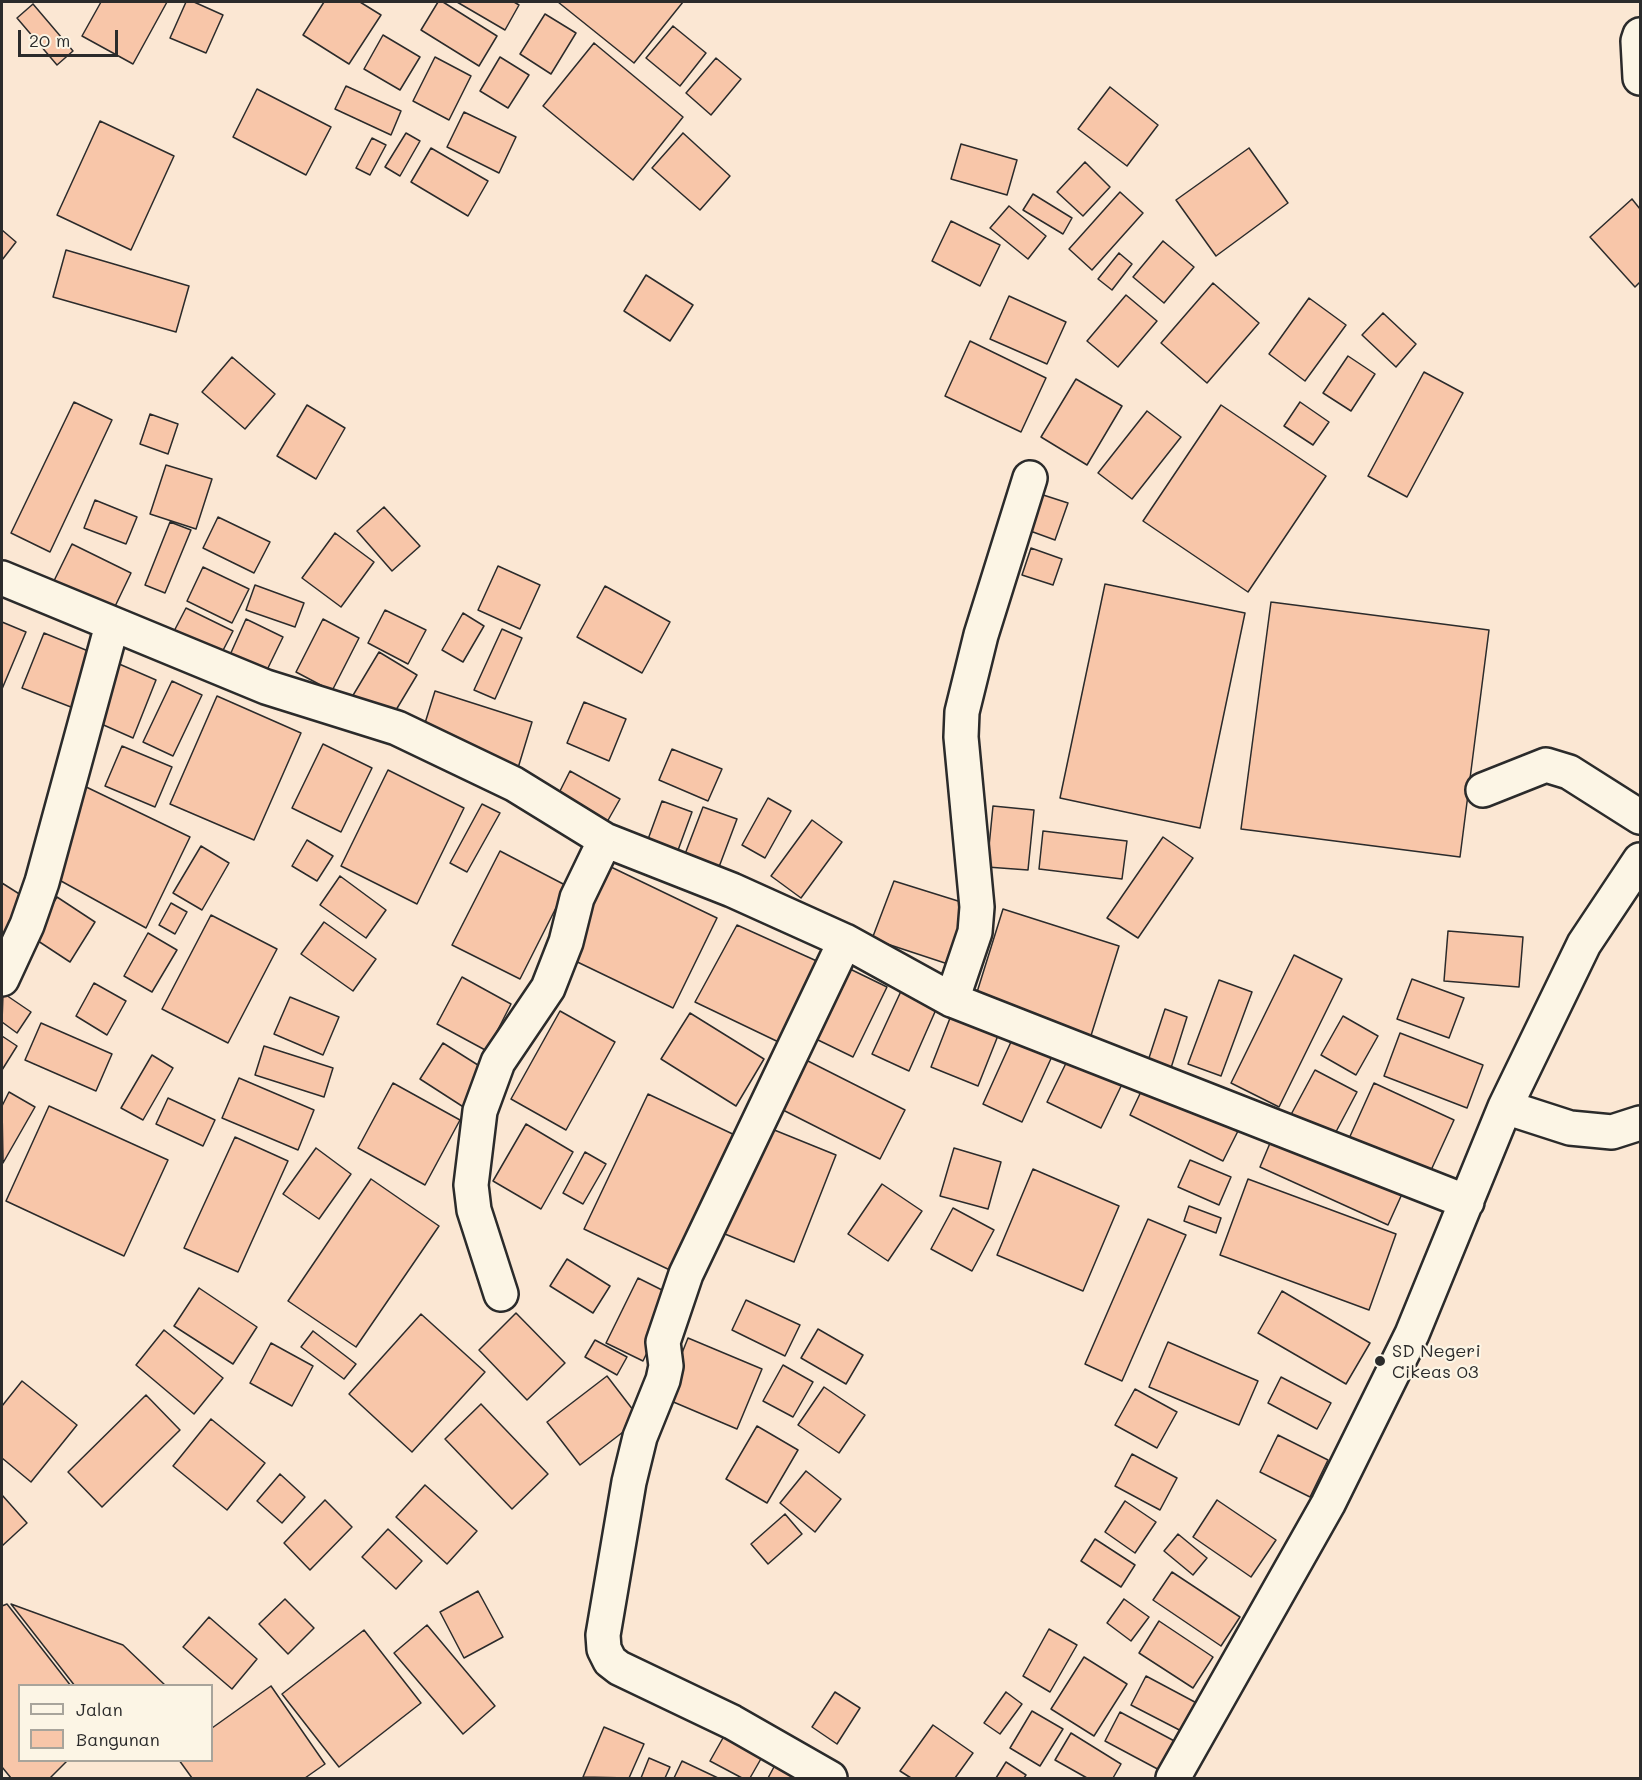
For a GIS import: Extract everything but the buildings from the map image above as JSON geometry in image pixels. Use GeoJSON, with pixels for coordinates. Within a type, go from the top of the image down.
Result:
{"type":"FeatureCollection","features":[{"type":"Feature","properties":{"kind":"street"},"geometry":{"type":"LineString","coordinates":[[1641,35],[1638,41],[1641,78]]}},
{"type":"Feature","properties":{"kind":"street"},"geometry":{"type":"LineString","coordinates":[[952,1000],[975,932],[977,907],[961,737],[962,712],[981,635],[1030,478]]}},
{"type":"Feature","properties":{"kind":"street"},"geometry":{"type":"LineString","coordinates":[[2,578],[266,687],[397,728],[513,784],[605,840],[732,890],[845,940],[952,1000],[1467,1202]]}},
{"type":"Feature","properties":{"kind":"street"},"geometry":{"type":"LineString","coordinates":[[2,979],[27,925],[42,882],[112,625]]}},
{"type":"Feature","properties":{"kind":"street"},"geometry":{"type":"LineString","coordinates":[[1483,790],[1546,765],[1569,772],[1641,817]]}},
{"type":"Feature","properties":{"kind":"street"},"geometry":{"type":"LineString","coordinates":[[501,1294],[474,1210],[471,1185],[480,1111],[498,1062],[548,988],[566,942],[577,898],[605,840]]}},
{"type":"Feature","properties":{"kind":"street"},"geometry":{"type":"LineString","coordinates":[[1173,1779],[1328,1504],[1412,1334],[1505,1107],[1584,944],[1641,860]]}},
{"type":"Feature","properties":{"kind":"street"},"geometry":{"type":"LineString","coordinates":[[830,1779],[732,1722],[619,1668],[610,1661],[604,1649],[603,1635],[629,1482],[640,1437],[663,1380],[666,1366],[663,1342],[686,1274],[845,940]]}},
{"type":"Feature","properties":{"kind":"street"},"geometry":{"type":"LineString","coordinates":[[1505,1107],[1570,1128],[1612,1132],[1641,1123]]}},
{"type":"Feature","properties":{"kind":"place","name":"SD Negeri Cikeas 03"},"geometry":{"type":"Point","coordinates":[1380,1361]}}]}
